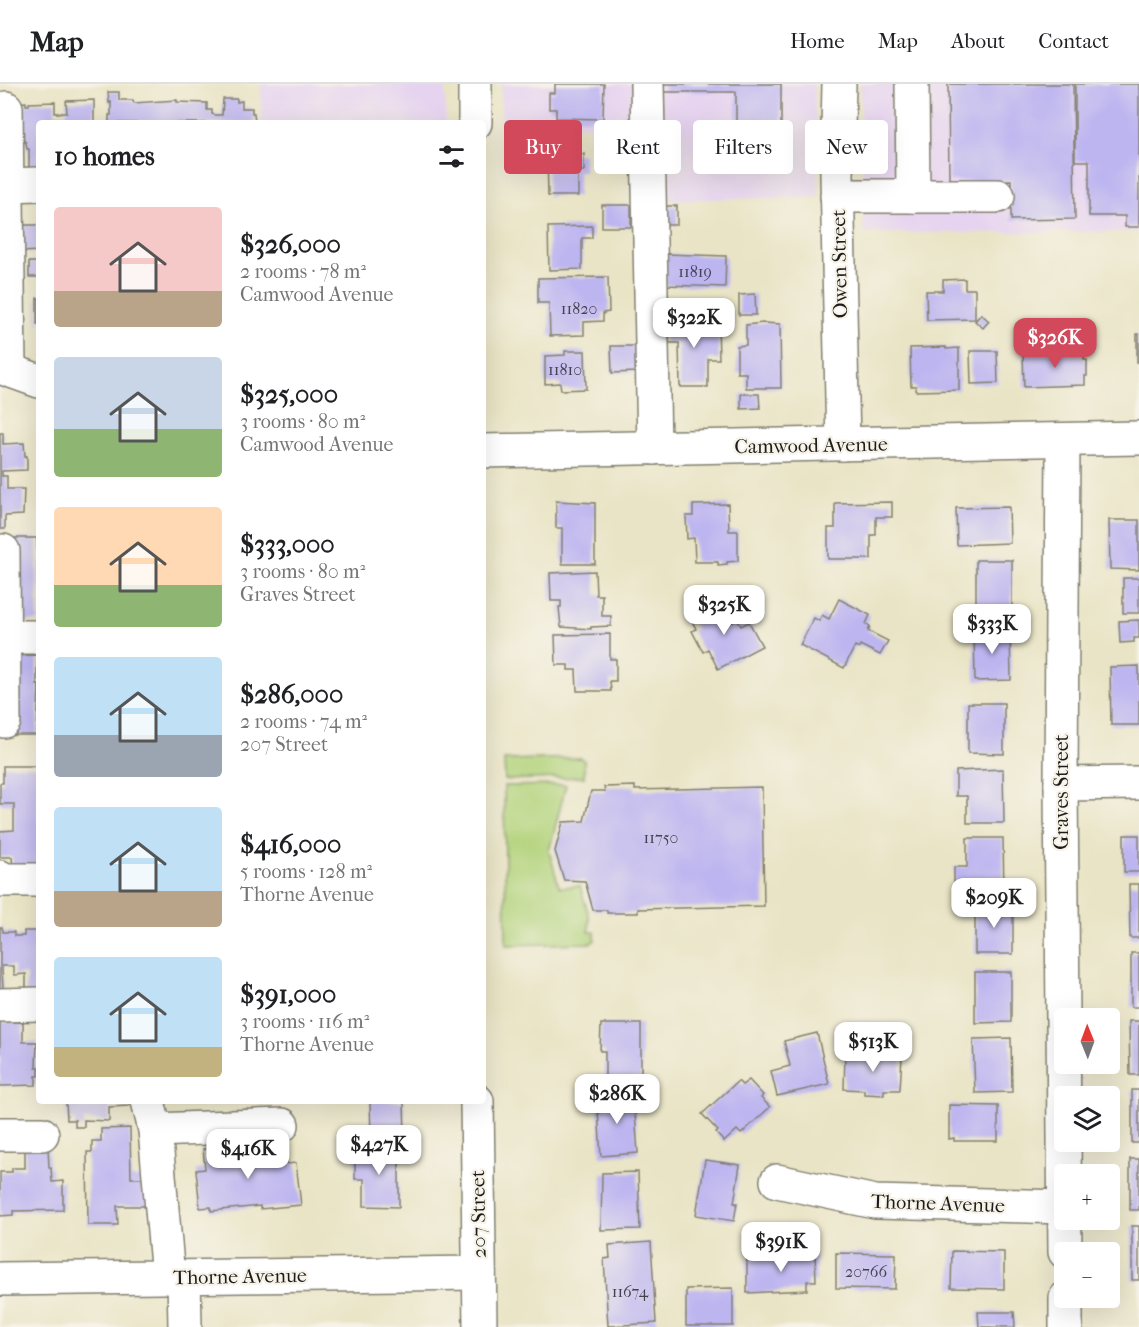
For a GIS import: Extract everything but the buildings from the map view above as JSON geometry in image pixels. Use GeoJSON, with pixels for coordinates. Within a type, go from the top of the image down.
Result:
{"type":"FeatureCollection","features":[{"type":"Feature","properties":{"kind":"street"},"geometry":{"type":"LineString","coordinates":[[475,84],[475,120]]}},
{"type":"Feature","properties":{"kind":"street"},"geometry":{"type":"LineString","coordinates":[[647,84],[654,448]]}},
{"type":"Feature","properties":{"kind":"street","name":"Owen Street"},"geometry":{"type":"LineString","coordinates":[[838,84],[837,196],[843,444]]}},
{"type":"Feature","properties":{"kind":"street"},"geometry":{"type":"LineString","coordinates":[[912,84],[913,196]]}},
{"type":"Feature","properties":{"kind":"street"},"geometry":{"type":"LineString","coordinates":[[6,108],[7,185],[16,373]]}},
{"type":"Feature","properties":{"kind":"street"},"geometry":{"type":"LineString","coordinates":[[7,185],[36,184]]}},
{"type":"Feature","properties":{"kind":"street"},"geometry":{"type":"LineString","coordinates":[[837,196],[998,196]]}},
{"type":"Feature","properties":{"kind":"street","name":"Camwood Avenue"},"geometry":{"type":"LineString","coordinates":[[486,451],[1139,438]]}},
{"type":"Feature","properties":{"kind":"street","name":"Graves Street"},"geometry":{"type":"LineString","coordinates":[[1063,440],[1061,784],[1065,1164]]}},
{"type":"Feature","properties":{"kind":"street"},"geometry":{"type":"LineString","coordinates":[[3,551],[4,721]]}},
{"type":"Feature","properties":{"kind":"street"},"geometry":{"type":"LineString","coordinates":[[3,637],[36,637]]}},
{"type":"Feature","properties":{"kind":"street"},"geometry":{"type":"LineString","coordinates":[[1061,784],[1139,783]]}},
{"type":"Feature","properties":{"kind":"street"},"geometry":{"type":"LineString","coordinates":[[0,877],[2,880],[36,880]]}},
{"type":"Feature","properties":{"kind":"street"},"geometry":{"type":"LineString","coordinates":[[0,1005],[36,1004]]}},
{"type":"Feature","properties":{"kind":"street","name":"207 Street"},"geometry":{"type":"LineString","coordinates":[[477,1104],[480,1327]]}},
{"type":"Feature","properties":{"kind":"street"},"geometry":{"type":"LineString","coordinates":[[185,1327],[152,1116],[282,1125]]}},
{"type":"Feature","properties":{"kind":"street"},"geometry":{"type":"LineString","coordinates":[[0,1134],[42,1134]]}},
{"type":"Feature","properties":{"kind":"street","name":"Thorne Avenue"},"geometry":{"type":"LineString","coordinates":[[777,1181],[875,1202],[1054,1207]]}},
{"type":"Feature","properties":{"kind":"street","name":"Thorne Avenue"},"geometry":{"type":"LineString","coordinates":[[0,1279],[479,1273]]}},
{"type":"Feature","properties":{"kind":"street"},"geometry":{"type":"LineString","coordinates":[[1066,1308],[1066,1327]]}},
{"type":"Feature","properties":{"kind":"shaded area"},"geometry":{"type":"Polygon","coordinates":[[[261,84],[445,84],[446,120],[262,120],[261,84]]]}},
{"type":"Feature","properties":{"kind":"shaded area"},"geometry":{"type":"Polygon","coordinates":[[[501,84],[814,84],[816,120],[805,120],[805,174],[818,174],[819,197],[649,200],[648,174],[681,174],[681,120],[594,120],[594,126],[582,126],[582,120],[504,120],[504,127],[501,127],[501,84]]]}},
{"type":"Feature","properties":{"kind":"shaded area"},"geometry":{"type":"Polygon","coordinates":[[[860,84],[1139,84],[1139,232],[864,233],[862,174],[888,174],[888,120],[861,120],[860,84]]]}},
{"type":"Feature","properties":{"kind":"green space"},"geometry":{"type":"Polygon","coordinates":[[[581,758],[584,761],[584,777],[505,780],[504,760],[581,758]]]}},
{"type":"Feature","properties":{"kind":"green space"},"geometry":{"type":"Polygon","coordinates":[[[566,785],[549,851],[559,887],[580,886],[589,916],[589,932],[595,932],[595,940],[591,943],[506,945],[504,786],[566,785]]]}}]}
